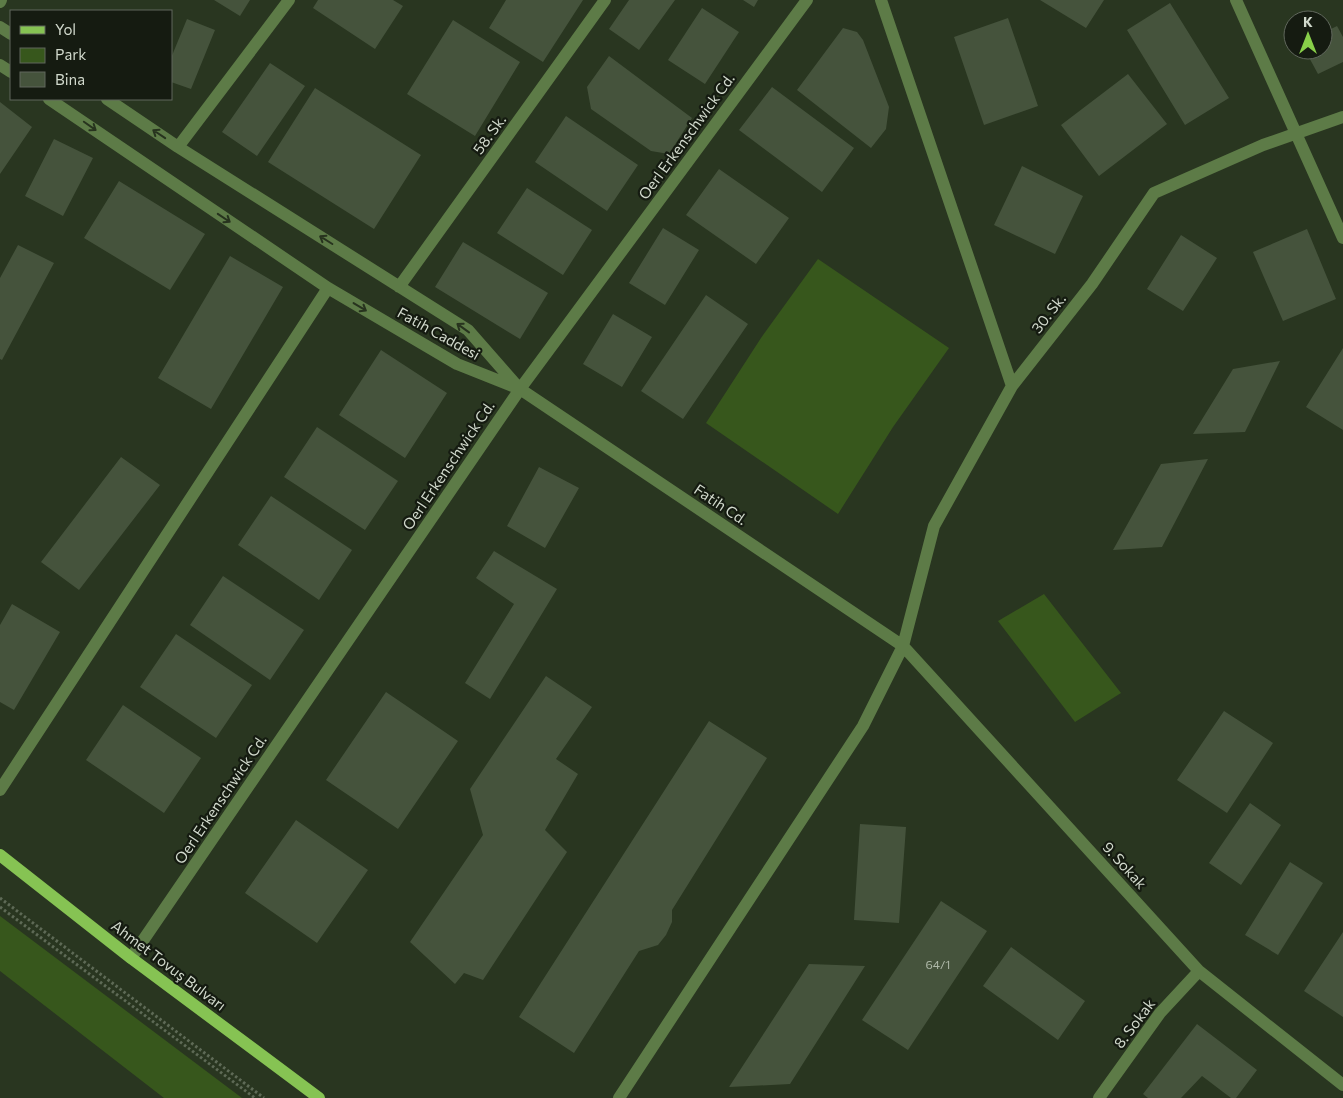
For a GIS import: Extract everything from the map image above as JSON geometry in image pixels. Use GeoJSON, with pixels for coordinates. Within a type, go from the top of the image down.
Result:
{"type":"FeatureCollection","features":[{"type":"Feature","properties":{"kind":"main road","name":"Ahmet Tovuş Bulvarı"},"geometry":{"type":"LineString","coordinates":[[0,855],[131,958],[319,1098]]}},
{"type":"Feature","properties":{"kind":"street"},"geometry":{"type":"LineString","coordinates":[[178,147],[289,0]]}},
{"type":"Feature","properties":{"kind":"street","name":"58. Sk."},"geometry":{"type":"LineString","coordinates":[[400,287],[606,0]]}},
{"type":"Feature","properties":{"kind":"street","name":"Oerl Erkenschwick Cd."},"geometry":{"type":"LineString","coordinates":[[131,958],[520,389],[807,0]]}},
{"type":"Feature","properties":{"kind":"street"},"geometry":{"type":"LineString","coordinates":[[881,0],[1012,386]]}},
{"type":"Feature","properties":{"kind":"street"},"geometry":{"type":"LineString","coordinates":[[1236,0],[1343,238]]}},
{"type":"Feature","properties":{"kind":"street","name":"Fatih Caddesi"},"geometry":{"type":"LineString","coordinates":[[50,100],[328,288],[457,364],[520,389]]}},
{"type":"Feature","properties":{"kind":"street","name":"Fatih Caddesi"},"geometry":{"type":"LineString","coordinates":[[108,100],[178,147],[468,330],[520,389]]}},
{"type":"Feature","properties":{"kind":"street","name":"30. Sk."},"geometry":{"type":"LineString","coordinates":[[619,1098],[863,726],[903,646],[934,526],[1012,386],[1092,284],[1154,193],[1296,132],[1343,117]]}},
{"type":"Feature","properties":{"kind":"street"},"geometry":{"type":"LineString","coordinates":[[0,790],[328,288]]}},
{"type":"Feature","properties":{"kind":"street","name":"Fatih Cd."},"geometry":{"type":"LineString","coordinates":[[520,389],[903,646]]}},
{"type":"Feature","properties":{"kind":"street","name":"9. Sokak"},"geometry":{"type":"LineString","coordinates":[[903,646],[1200,970],[1343,1085]]}},
{"type":"Feature","properties":{"kind":"street","name":"8. Sokak"},"geometry":{"type":"LineString","coordinates":[[1099,1098],[1160,1013],[1200,970]]}},
{"type":"Feature","properties":{"kind":"path"},"geometry":{"type":"LineString","coordinates":[[0,898],[264,1098]]}},
{"type":"Feature","properties":{"kind":"path"},"geometry":{"type":"LineString","coordinates":[[0,907],[255,1098]]}},
{"type":"Feature","properties":{"kind":"green space"},"geometry":{"type":"Polygon","coordinates":[[[818,259],[949,348],[893,427],[838,514],[706,423],[761,338],[818,259]]]}},
{"type":"Feature","properties":{"kind":"green space"},"geometry":{"type":"Polygon","coordinates":[[[1044,594],[1121,693],[1075,722],[998,621],[1044,594]]]}},
{"type":"Feature","properties":{"kind":"green space"},"geometry":{"type":"Polygon","coordinates":[[[0,916],[242,1098],[164,1098],[0,971],[0,916]]]}},
{"type":"Feature","properties":{"kind":"building"},"geometry":{"type":"Polygon","coordinates":[[[214,0],[250,0],[240,16],[214,0]]]}},
{"type":"Feature","properties":{"kind":"building"},"geometry":{"type":"Polygon","coordinates":[[[318,0],[393,0],[403,6],[375,49],[313,8],[318,0]]]}},
{"type":"Feature","properties":{"kind":"building"},"geometry":{"type":"Polygon","coordinates":[[[506,0],[583,0],[543,62],[489,28],[506,0]]]}},
{"type":"Feature","properties":{"kind":"building"},"geometry":{"type":"Polygon","coordinates":[[[629,0],[675,0],[639,50],[609,29],[629,0]]]}},
{"type":"Feature","properties":{"kind":"building"},"geometry":{"type":"Polygon","coordinates":[[[743,0],[758,0],[754,7],[743,0]]]}},
{"type":"Feature","properties":{"kind":"building"},"geometry":{"type":"Polygon","coordinates":[[[1040,0],[1104,0],[1086,28],[1040,0]]]}},
{"type":"Feature","properties":{"kind":"building"},"geometry":{"type":"Polygon","coordinates":[[[1170,3],[1229,98],[1185,125],[1127,30],[1170,3]]]}},
{"type":"Feature","properties":{"kind":"building"},"geometry":{"type":"Polygon","coordinates":[[[702,8],[739,32],[705,84],[668,60],[702,8]]]}},
{"type":"Feature","properties":{"kind":"building"},"geometry":{"type":"Polygon","coordinates":[[[1008,18],[1038,106],[984,125],[954,37],[1008,18]]]}},
{"type":"Feature","properties":{"kind":"building"},"geometry":{"type":"Polygon","coordinates":[[[187,19],[215,30],[191,89],[172,82],[172,56],[187,19]]]}},
{"type":"Feature","properties":{"kind":"building"},"geometry":{"type":"Polygon","coordinates":[[[453,20],[520,62],[475,136],[407,94],[453,20]]]}},
{"type":"Feature","properties":{"kind":"building"},"geometry":{"type":"Polygon","coordinates":[[[1337,26],[1343,37],[1343,62],[1318,74],[1310,60],[1333,60],[1333,28],[1337,26]]]}},
{"type":"Feature","properties":{"kind":"building"},"geometry":{"type":"Polygon","coordinates":[[[843,28],[857,32],[863,40],[889,107],[886,129],[871,148],[797,90],[843,28]]]}},
{"type":"Feature","properties":{"kind":"building"},"geometry":{"type":"Polygon","coordinates":[[[609,56],[692,118],[669,154],[651,151],[591,109],[587,87],[609,56]]]}},
{"type":"Feature","properties":{"kind":"building"},"geometry":{"type":"Polygon","coordinates":[[[270,63],[305,86],[257,156],[222,132],[270,63]]]}},
{"type":"Feature","properties":{"kind":"building"},"geometry":{"type":"Polygon","coordinates":[[[1128,74],[1167,124],[1099,176],[1061,125],[1128,74]]]}},
{"type":"Feature","properties":{"kind":"building"},"geometry":{"type":"Polygon","coordinates":[[[772,87],[854,148],[822,192],[739,130],[772,87]]]}},
{"type":"Feature","properties":{"kind":"building"},"geometry":{"type":"Polygon","coordinates":[[[315,88],[421,155],[374,229],[268,162],[315,88]]]}},
{"type":"Feature","properties":{"kind":"building"},"geometry":{"type":"Polygon","coordinates":[[[0,102],[32,127],[0,174],[0,102]]]}},
{"type":"Feature","properties":{"kind":"building"},"geometry":{"type":"Polygon","coordinates":[[[566,116],[638,165],[607,211],[535,162],[566,116]]]}},
{"type":"Feature","properties":{"kind":"building"},"geometry":{"type":"Polygon","coordinates":[[[54,139],[93,158],[63,216],[25,196],[54,139]]]}},
{"type":"Feature","properties":{"kind":"building"},"geometry":{"type":"Polygon","coordinates":[[[1022,166],[1083,196],[1055,254],[994,225],[1022,166]]]}},
{"type":"Feature","properties":{"kind":"building"},"geometry":{"type":"Polygon","coordinates":[[[719,169],[789,218],[756,264],[686,215],[719,169]]]}},
{"type":"Feature","properties":{"kind":"building"},"geometry":{"type":"Polygon","coordinates":[[[119,181],[205,234],[170,290],[84,238],[119,181]]]}},
{"type":"Feature","properties":{"kind":"building"},"geometry":{"type":"Polygon","coordinates":[[[527,188],[592,230],[563,275],[497,233],[527,188]]]}},
{"type":"Feature","properties":{"kind":"building"},"geometry":{"type":"Polygon","coordinates":[[[663,228],[699,250],[665,305],[629,283],[663,228]]]}},
{"type":"Feature","properties":{"kind":"building"},"geometry":{"type":"Polygon","coordinates":[[[1307,229],[1336,299],[1283,321],[1253,252],[1307,229]]]}},
{"type":"Feature","properties":{"kind":"building"},"geometry":{"type":"Polygon","coordinates":[[[1181,235],[1217,258],[1183,311],[1147,289],[1181,235]]]}},
{"type":"Feature","properties":{"kind":"building"},"geometry":{"type":"Polygon","coordinates":[[[463,242],[548,293],[520,339],[435,287],[463,242]]]}},
{"type":"Feature","properties":{"kind":"building"},"geometry":{"type":"Polygon","coordinates":[[[18,245],[54,263],[2,360],[0,359],[0,278],[18,245]]]}},
{"type":"Feature","properties":{"kind":"building"},"geometry":{"type":"Polygon","coordinates":[[[230,256],[283,287],[211,409],[158,378],[230,256]]]}},
{"type":"Feature","properties":{"kind":"building"},"geometry":{"type":"Polygon","coordinates":[[[706,295],[748,324],[683,419],[641,391],[706,295]]]}},
{"type":"Feature","properties":{"kind":"building"},"geometry":{"type":"Polygon","coordinates":[[[613,314],[652,337],[622,387],[583,364],[613,314]]]}},
{"type":"Feature","properties":{"kind":"building"},"geometry":{"type":"Polygon","coordinates":[[[1343,348],[1343,430],[1306,407],[1343,348]]]}},
{"type":"Feature","properties":{"kind":"building"},"geometry":{"type":"Polygon","coordinates":[[[381,350],[447,393],[405,458],[339,415],[381,350]]]}},
{"type":"Feature","properties":{"kind":"building"},"geometry":{"type":"Polygon","coordinates":[[[1280,361],[1245,432],[1193,434],[1233,369],[1280,361]]]}},
{"type":"Feature","properties":{"kind":"building"},"geometry":{"type":"Polygon","coordinates":[[[317,427],[398,481],[365,530],[284,477],[317,427]]]}},
{"type":"Feature","properties":{"kind":"building"},"geometry":{"type":"Polygon","coordinates":[[[121,457],[160,485],[79,590],[41,562],[121,457]]]}},
{"type":"Feature","properties":{"kind":"building"},"geometry":{"type":"Polygon","coordinates":[[[1208,459],[1162,547],[1113,550],[1161,464],[1208,459]]]}},
{"type":"Feature","properties":{"kind":"building"},"geometry":{"type":"Polygon","coordinates":[[[539,467],[579,488],[545,548],[507,526],[539,467]]]}},
{"type":"Feature","properties":{"kind":"building"},"geometry":{"type":"Polygon","coordinates":[[[271,496],[352,550],[319,600],[238,545],[271,496]]]}},
{"type":"Feature","properties":{"kind":"building"},"geometry":{"type":"Polygon","coordinates":[[[494,551],[557,589],[490,699],[465,683],[514,604],[476,578],[494,551]]]}},
{"type":"Feature","properties":{"kind":"building"},"geometry":{"type":"Polygon","coordinates":[[[223,576],[304,630],[270,680],[190,625],[223,576]]]}},
{"type":"Feature","properties":{"kind":"building"},"geometry":{"type":"Polygon","coordinates":[[[12,604],[60,632],[14,710],[0,702],[0,625],[12,604]]]}},
{"type":"Feature","properties":{"kind":"building"},"geometry":{"type":"Polygon","coordinates":[[[176,634],[252,685],[216,738],[140,687],[176,634]]]}},
{"type":"Feature","properties":{"kind":"building"},"geometry":{"type":"Polygon","coordinates":[[[546,676],[592,707],[556,759],[578,774],[545,830],[567,852],[483,980],[464,973],[455,984],[410,942],[483,835],[470,789],[546,676]]]}},
{"type":"Feature","properties":{"kind":"building"},"geometry":{"type":"Polygon","coordinates":[[[386,692],[458,741],[398,829],[326,780],[386,692]]]}},
{"type":"Feature","properties":{"kind":"building"},"geometry":{"type":"Polygon","coordinates":[[[123,705],[201,758],[164,813],[86,760],[123,705]]]}},
{"type":"Feature","properties":{"kind":"building"},"geometry":{"type":"Polygon","coordinates":[[[1224,711],[1273,743],[1227,813],[1177,780],[1224,711]]]}},
{"type":"Feature","properties":{"kind":"building"},"geometry":{"type":"Polygon","coordinates":[[[709,721],[767,758],[672,910],[672,922],[666,935],[658,945],[639,951],[574,1053],[519,1017],[709,721]]]}},
{"type":"Feature","properties":{"kind":"building"},"geometry":{"type":"Polygon","coordinates":[[[1250,803],[1281,825],[1241,885],[1209,863],[1250,803]]]}},
{"type":"Feature","properties":{"kind":"building"},"geometry":{"type":"Polygon","coordinates":[[[296,820],[368,870],[317,943],[245,893],[296,820]]]}},
{"type":"Feature","properties":{"kind":"building"},"geometry":{"type":"Polygon","coordinates":[[[860,824],[906,827],[899,923],[854,920],[860,824]]]}},
{"type":"Feature","properties":{"kind":"building"},"geometry":{"type":"Polygon","coordinates":[[[1290,862],[1323,883],[1278,955],[1245,935],[1290,862]]]}},
{"type":"Feature","properties":{"kind":"building"},"geometry":{"type":"Polygon","coordinates":[[[941,901],[987,931],[908,1050],[862,1020],[941,901]]]}},
{"type":"Feature","properties":{"kind":"building"},"geometry":{"type":"Polygon","coordinates":[[[1343,932],[1343,1017],[1304,991],[1343,932]]]}},
{"type":"Feature","properties":{"kind":"building"},"geometry":{"type":"Polygon","coordinates":[[[1011,947],[1085,1001],[1058,1040],[983,986],[1011,947]]]}},
{"type":"Feature","properties":{"kind":"building"},"geometry":{"type":"Polygon","coordinates":[[[809,964],[865,966],[790,1084],[729,1087],[809,964]]]}},
{"type":"Feature","properties":{"kind":"building"},"geometry":{"type":"Polygon","coordinates":[[[1197,1024],[1257,1070],[1236,1098],[1231,1098],[1202,1076],[1181,1098],[1148,1098],[1143,1094],[1197,1024]]]}}]}
